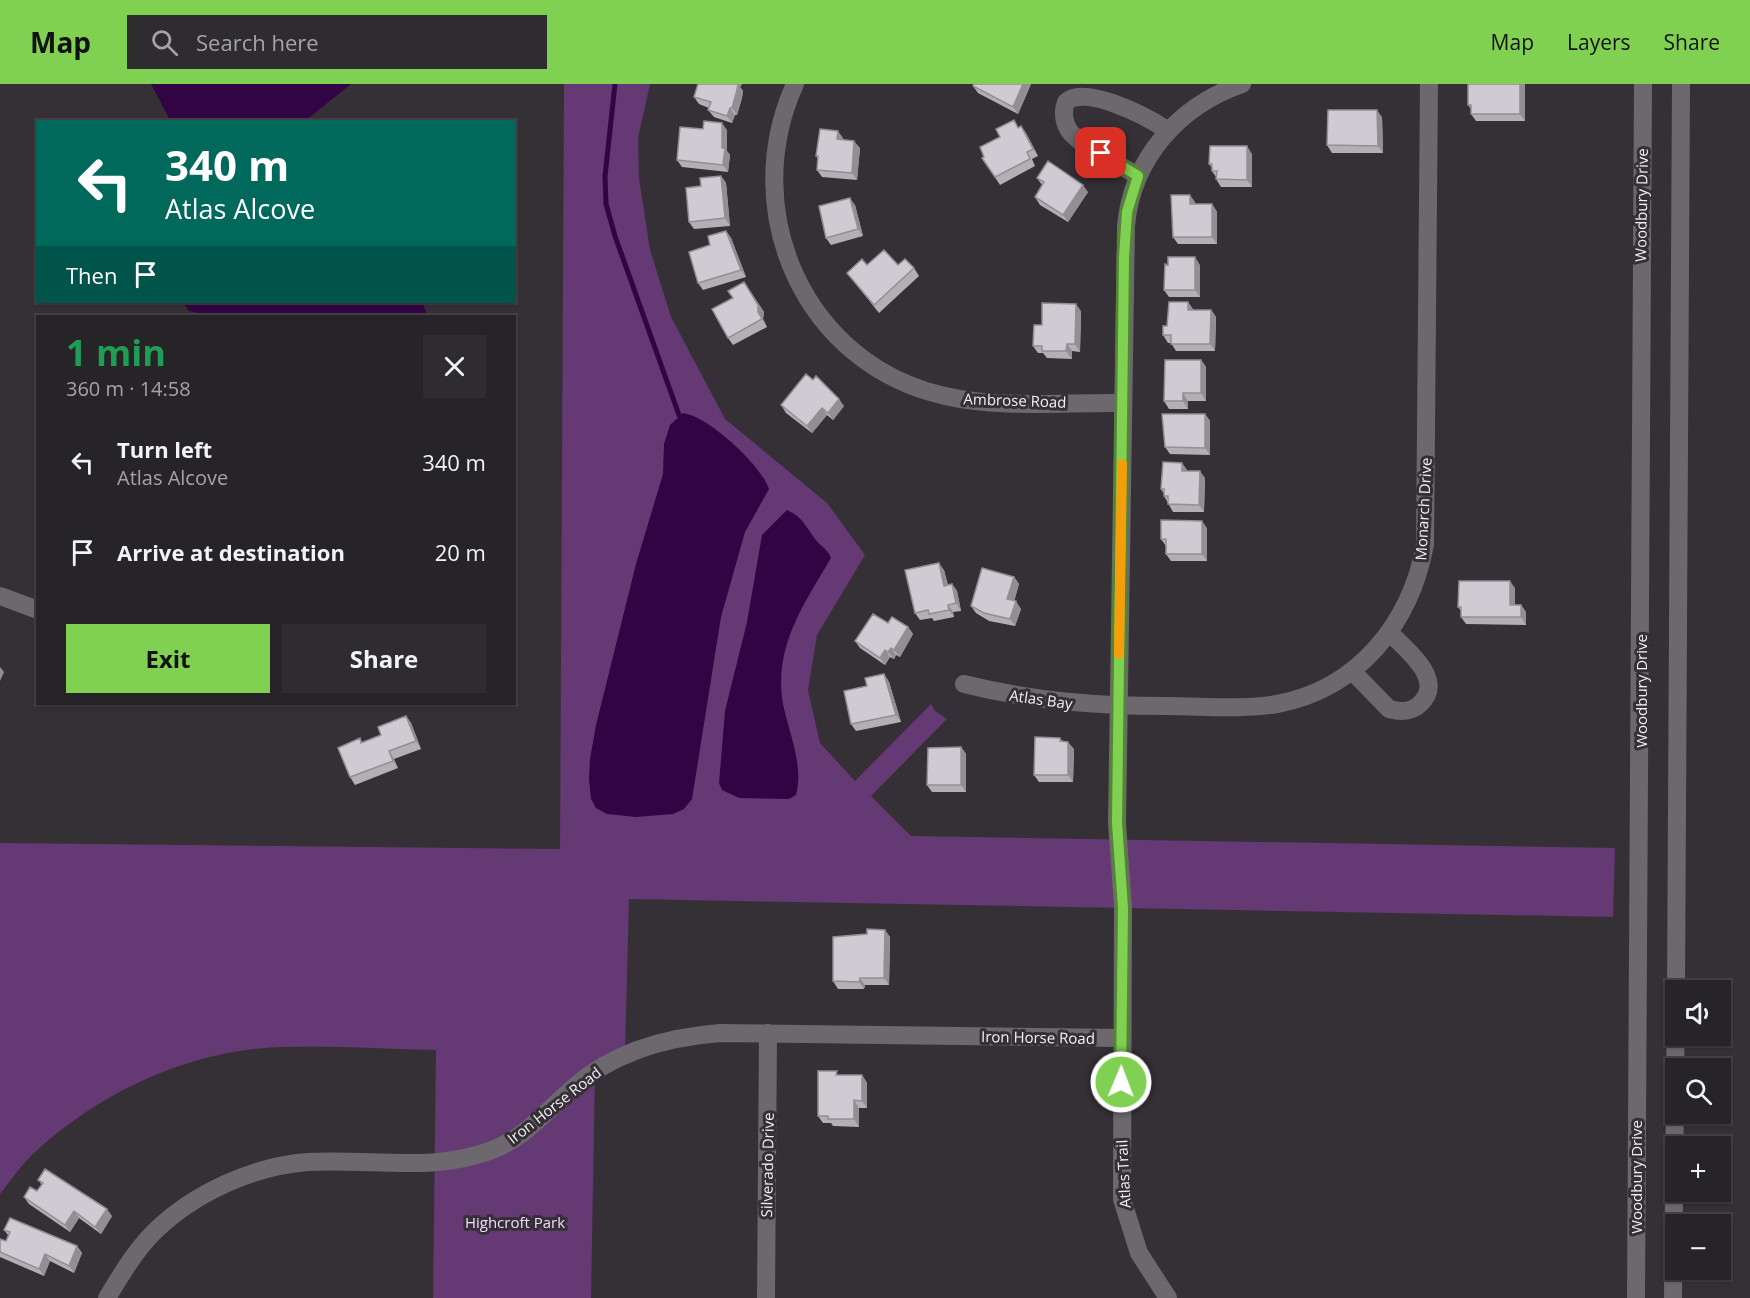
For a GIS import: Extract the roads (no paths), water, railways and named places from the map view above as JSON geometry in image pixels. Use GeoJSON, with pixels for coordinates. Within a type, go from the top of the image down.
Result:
{"type":"FeatureCollection","features":[{"type":"Feature","properties":{"kind":"street","name":"Ambrose Road"},"geometry":{"type":"LineString","coordinates":[[795,84],[786,103],[777,142],[774,190],[777,215],[782,240],[798,282],[837,337],[882,373],[910,386],[944,396],[976,401],[1122,403]]}},
{"type":"Feature","properties":{"kind":"street","name":"Atlas Trail"},"geometry":{"type":"LineString","coordinates":[[1168,1298],[1139,1253],[1124,1208],[1121,1170],[1123,901],[1117,823],[1126,226],[1127,212],[1138,176],[1167,130],[1202,103],[1242,84]]}},
{"type":"Feature","properties":{"kind":"street","name":"Monarch Drive"},"geometry":{"type":"LineString","coordinates":[[1119,706],[1256,707],[1279,704],[1323,688],[1352,671],[1390,633],[1413,591],[1425,544],[1429,84]]}},
{"type":"Feature","properties":{"kind":"street","name":"Woodbury Drive"},"geometry":{"type":"LineString","coordinates":[[1636,1298],[1643,84]]}},
{"type":"Feature","properties":{"kind":"street"},"geometry":{"type":"LineString","coordinates":[[1676,980],[1681,84]]}},
{"type":"Feature","properties":{"kind":"street"},"geometry":{"type":"LineString","coordinates":[[1138,176],[1069,131],[1064,113],[1069,97],[1076,89],[1086,86],[1107,89],[1167,130]]}},
{"type":"Feature","properties":{"kind":"street"},"geometry":{"type":"LineString","coordinates":[[0,596],[36,609]]}},
{"type":"Feature","properties":{"kind":"street"},"geometry":{"type":"LineString","coordinates":[[1352,671],[1389,709],[1406,711],[1422,702],[1429,685],[1426,672],[1390,633]]}},
{"type":"Feature","properties":{"kind":"street","name":"Atlas Bay"},"geometry":{"type":"LineString","coordinates":[[964,684],[1052,702],[1119,706]]}},
{"type":"Feature","properties":{"kind":"street","name":"Iron Horse Road"},"geometry":{"type":"LineString","coordinates":[[107,1298],[129,1263],[154,1232],[187,1205],[226,1184],[261,1171],[308,1162],[429,1164],[474,1157],[503,1145],[525,1131],[595,1070],[653,1044],[688,1036],[768,1033],[1122,1038]]}},
{"type":"Feature","properties":{"kind":"street","name":"Silverado Drive"},"geometry":{"type":"LineString","coordinates":[[766,1298],[768,1033]]}},
{"type":"Feature","properties":{"kind":"street"},"geometry":{"type":"LineString","coordinates":[[1673,1298],[1675,1046]]}},
{"type":"Feature","properties":{"kind":"waterway"},"geometry":{"type":"LineString","coordinates":[[615,84],[605,176],[606,204],[615,236],[679,415]]}},
{"type":"Feature","properties":{"kind":"park label","name":"Highcroft Park"},"geometry":{"type":"Point","coordinates":[515,1222]}}]}
